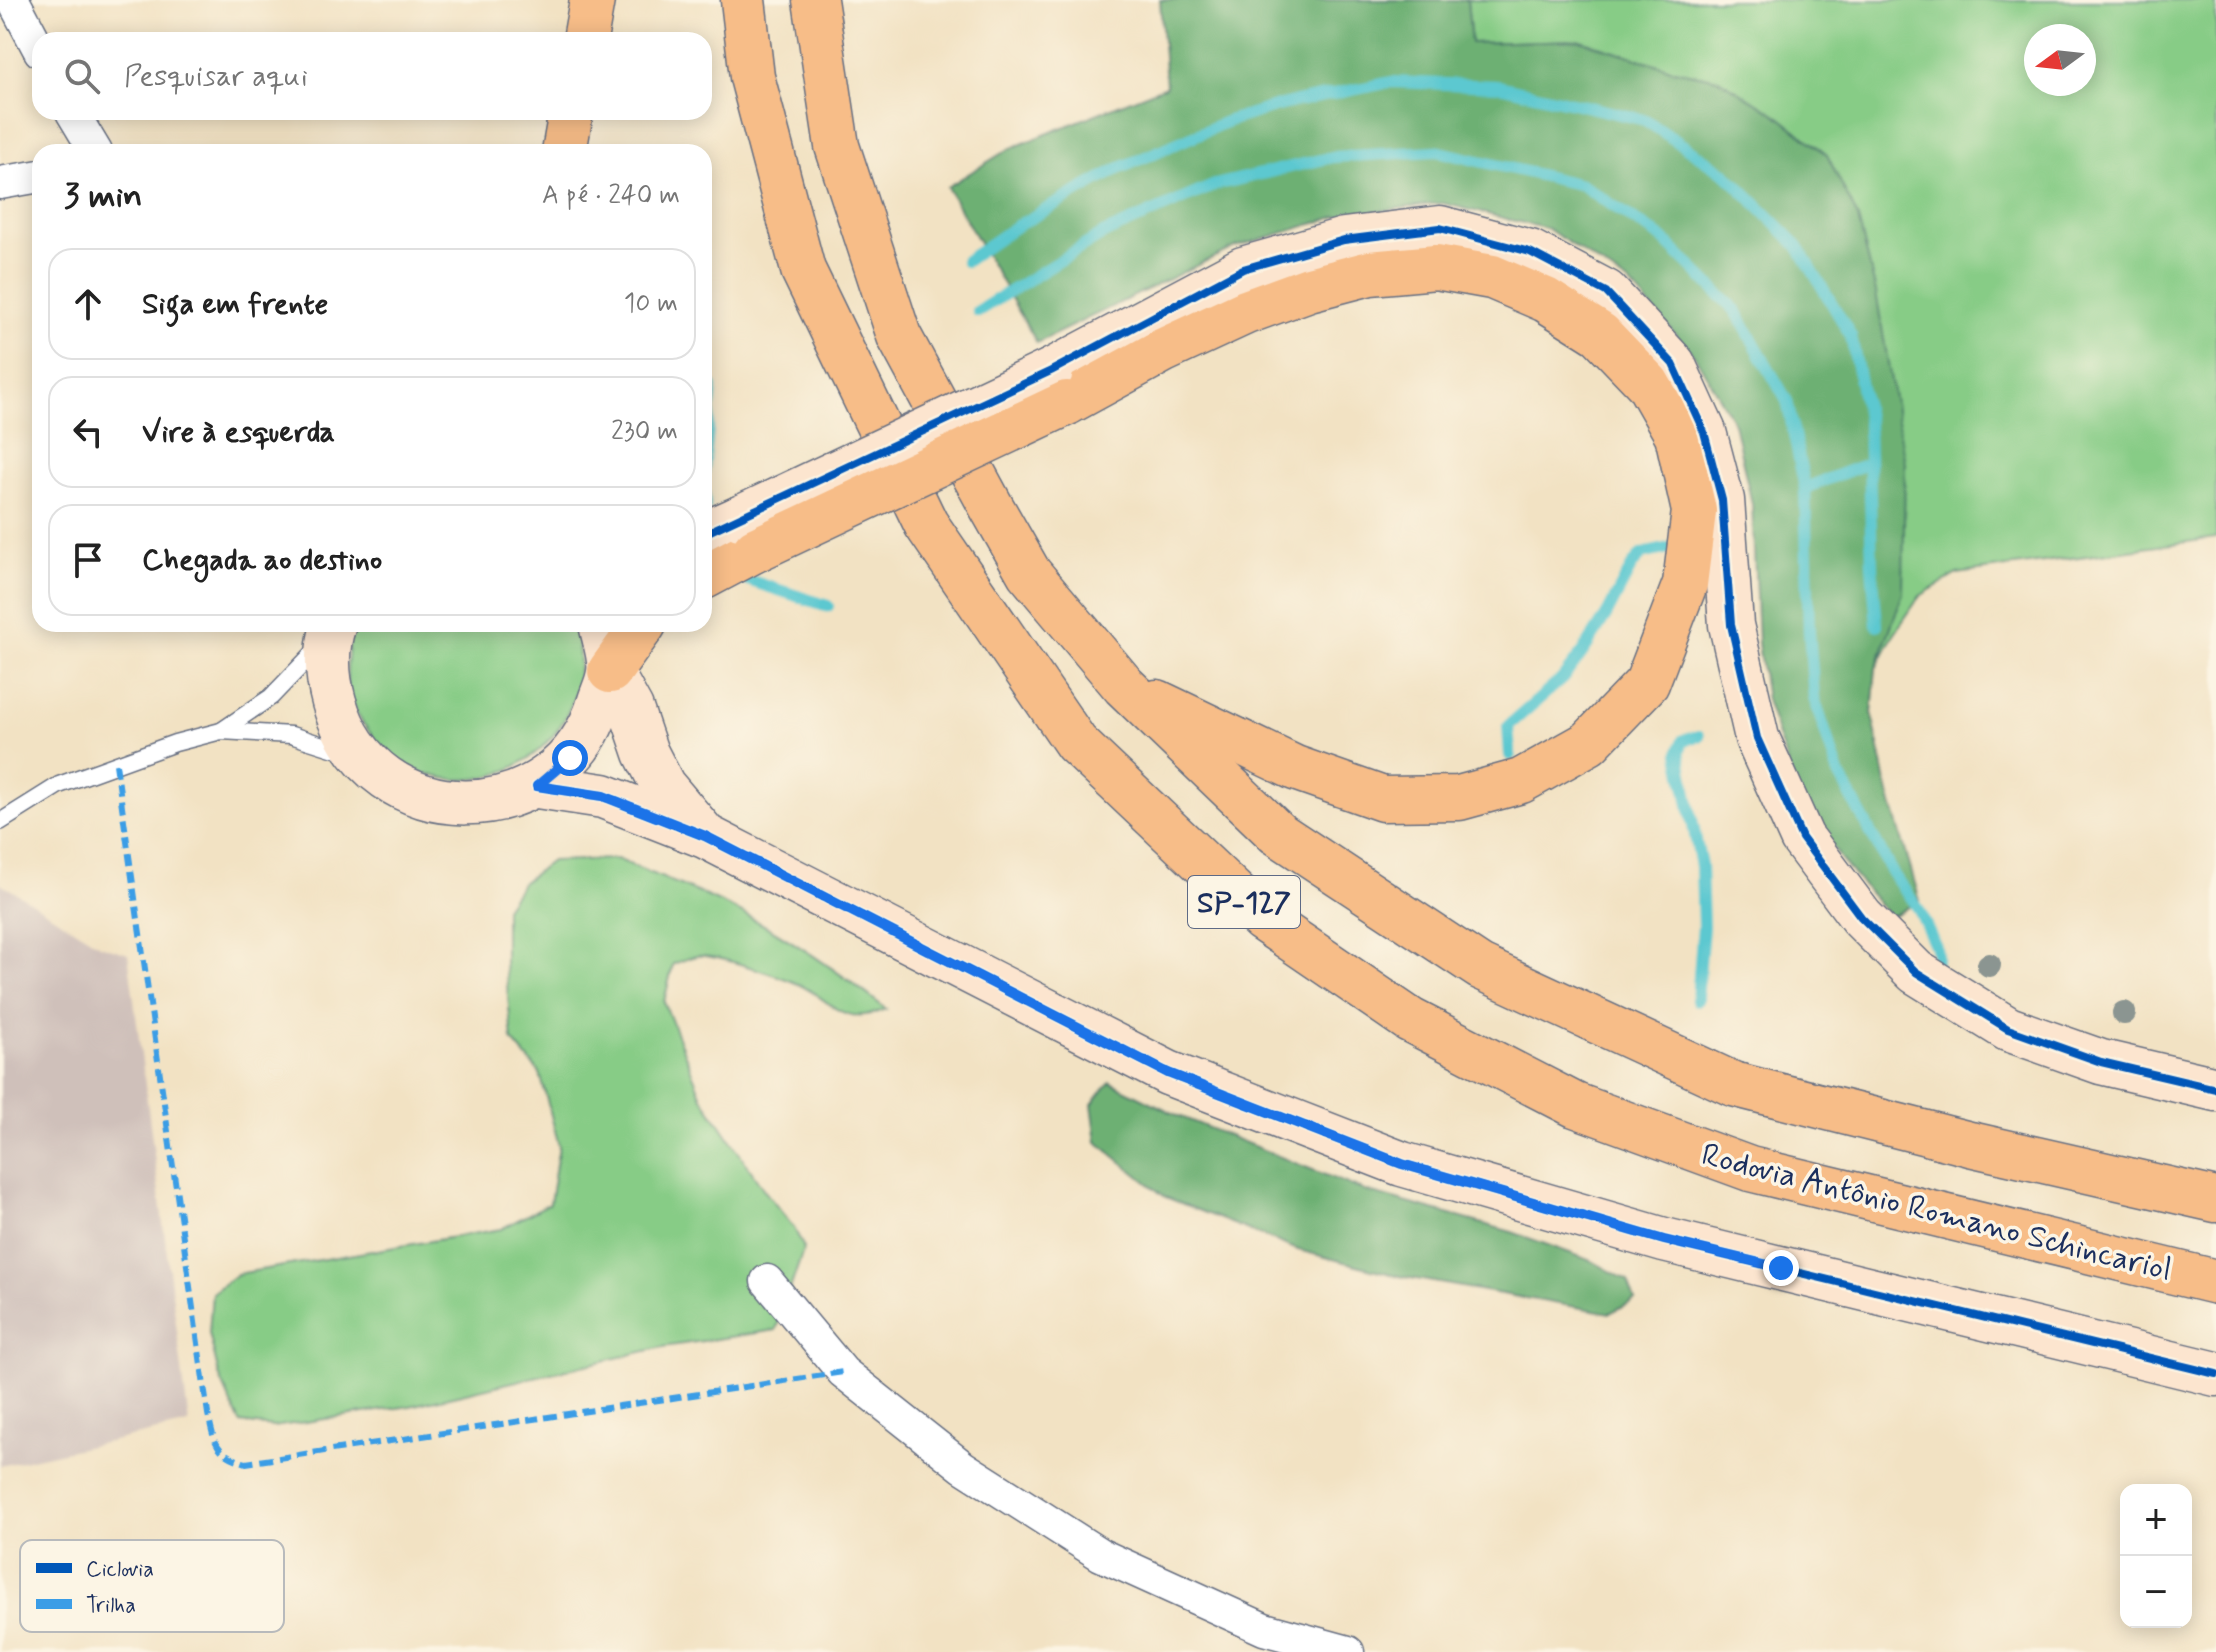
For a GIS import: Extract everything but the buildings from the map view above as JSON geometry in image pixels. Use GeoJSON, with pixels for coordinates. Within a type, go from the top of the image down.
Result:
{"type":"FeatureCollection","features":[{"type":"Feature","properties":{"kind":"highway"},"geometry":{"type":"LineString","coordinates":[[586,32],[592,0]]}},
{"type":"Feature","properties":{"kind":"highway","name":"Rodovia Antônio Romano Schincariol"},"geometry":{"type":"LineString","coordinates":[[743,0],[752,77],[803,270],[926,524],[1076,743],[1262,919],[1410,1020],[1575,1105],[1750,1169],[2216,1282]]}},
{"type":"Feature","properties":{"kind":"highway","name":"SP-127"},"geometry":{"type":"LineString","coordinates":[[815,0],[837,146],[899,336],[1029,573],[1124,686],[1277,833],[1480,967],[1733,1084],[1970,1144],[2216,1200]]}},
{"type":"Feature","properties":{"kind":"highway"},"geometry":{"type":"LineString","coordinates":[[565,144],[570,120]]}},
{"type":"Feature","properties":{"kind":"highway"},"geometry":{"type":"LineString","coordinates":[[712,565],[733,534],[1059,387],[1164,350],[1246,312],[1309,289],[1370,273],[1436,267],[1492,277],[1546,300],[1600,334],[1648,384],[1677,435],[1694,511],[1685,584],[1647,683],[1589,743],[1521,781],[1459,798],[1383,799],[1295,768],[1124,686]]}},
{"type":"Feature","properties":{"kind":"highway"},"geometry":{"type":"LineString","coordinates":[[610,671],[638,632]]}},
{"type":"Feature","properties":{"kind":"street"},"geometry":{"type":"LineString","coordinates":[[13,0],[32,36]]}},
{"type":"Feature","properties":{"kind":"street"},"geometry":{"type":"LineString","coordinates":[[77,120],[91,144]]}},
{"type":"Feature","properties":{"kind":"street"},"geometry":{"type":"LineString","coordinates":[[0,183],[32,177]]}},
{"type":"Feature","properties":{"kind":"street"},"geometry":{"type":"LineString","coordinates":[[1059,387],[1243,269],[1344,240],[1440,228],[1530,252],[1606,292],[1673,364],[1704,432],[1722,500],[1731,625],[1757,738],[1802,838],[1861,917],[1916,972],[2008,1029],[2101,1062],[2216,1089]]}},
{"type":"Feature","properties":{"kind":"street"},"geometry":{"type":"LineString","coordinates":[[332,632],[328,680],[340,722],[364,758],[393,783],[427,798],[464,804],[502,799],[537,786],[570,758],[594,721],[610,671]]}},
{"type":"Feature","properties":{"kind":"street"},"geometry":{"type":"LineString","coordinates":[[603,632],[610,671],[631,709],[646,753],[663,786],[705,836]]}},
{"type":"Feature","properties":{"kind":"street"},"geometry":{"type":"LineString","coordinates":[[537,786],[603,796],[705,836],[1168,1073],[1402,1164],[1664,1240],[2216,1374]]}},
{"type":"Feature","properties":{"kind":"street"},"geometry":{"type":"LineString","coordinates":[[767,1281],[843,1372],[963,1467],[1101,1555],[1264,1629],[1348,1652]]}},
{"type":"Feature","properties":{"kind":"lane"},"geometry":{"type":"LineString","coordinates":[[221,731],[271,697],[330,632]]}},
{"type":"Feature","properties":{"kind":"lane"},"geometry":{"type":"LineString","coordinates":[[0,822],[59,785],[175,743],[221,731],[291,735],[364,758]]}},
{"type":"Feature","properties":{"kind":"shaded area"},"geometry":{"type":"Polygon","coordinates":[[[0,883],[100,945],[128,954],[189,1424],[0,1466],[0,883]]]}},
{"type":"Feature","properties":{"kind":"green space"},"geometry":{"type":"Polygon","coordinates":[[[1160,0],[1467,0],[1471,43],[1580,40],[1674,70],[1718,79],[1774,113],[1827,155],[1858,218],[1876,292],[1905,463],[1903,593],[1876,668],[1872,714],[1886,783],[1920,901],[1890,917],[1842,861],[1795,787],[1766,700],[1758,643],[1752,504],[1734,423],[1695,356],[1631,285],[1548,229],[1442,203],[1339,216],[1235,247],[1037,343],[947,187],[1009,149],[1166,86],[1160,0]]]}},
{"type":"Feature","properties":{"kind":"green space"},"geometry":{"type":"Polygon","coordinates":[[[1467,0],[2216,0],[2216,538],[1957,574],[1920,596],[1876,668],[1903,593],[1827,155],[1774,113],[1718,79],[1674,70],[1580,40],[1471,43],[1467,0]]]}},
{"type":"Feature","properties":{"kind":"green space"},"geometry":{"type":"Polygon","coordinates":[[[350,632],[574,632],[579,667],[571,705],[551,738],[523,762],[489,776],[451,779],[414,769],[379,743],[353,705],[347,676],[350,632]]]}},
{"type":"Feature","properties":{"kind":"green space"},"geometry":{"type":"Polygon","coordinates":[[[617,859],[711,898],[761,923],[886,1009],[858,1016],[847,1014],[798,984],[717,958],[697,956],[673,964],[664,1002],[702,1097],[764,1190],[794,1228],[804,1248],[776,1330],[663,1347],[410,1406],[273,1427],[240,1423],[219,1375],[209,1333],[212,1293],[237,1274],[501,1229],[550,1203],[559,1146],[540,1073],[512,1040],[505,963],[505,908],[522,883],[551,861],[617,859]]]}},
{"type":"Feature","properties":{"kind":"green space"},"geometry":{"type":"Polygon","coordinates":[[[1110,1082],[1179,1116],[1365,1191],[1512,1232],[1592,1261],[1628,1281],[1635,1300],[1610,1313],[1399,1276],[1298,1250],[1165,1197],[1097,1142],[1092,1104],[1110,1082]]]}},
{"type":"Feature","properties":{"kind":"waterway"},"geometry":{"type":"LineString","coordinates":[[966,261],[1015,227],[1118,169],[1228,121],[1281,105],[1391,82],[1499,86],[1645,120],[1726,174],[1798,246],[1851,336],[1868,423],[1877,625]]}},
{"type":"Feature","properties":{"kind":"waterway"},"geometry":{"type":"LineString","coordinates":[[978,311],[1103,234],[1215,185],[1333,157],[1436,151],[1582,185],[1663,239],[1736,311],[1787,401],[1805,488],[1814,698],[1839,774],[1894,876],[1918,908],[1936,947],[1937,958],[1930,973]]}},
{"type":"Feature","properties":{"kind":"waterway"},"geometry":{"type":"LineString","coordinates":[[1805,488],[1869,463]]}},
{"type":"Feature","properties":{"kind":"waterway"},"geometry":{"type":"LineString","coordinates":[[1510,755],[1508,726],[1562,679],[1583,652],[1632,566],[1642,554],[1683,545]]}},
{"type":"Feature","properties":{"kind":"waterway"},"geometry":{"type":"LineString","coordinates":[[740,568],[745,579],[828,606]]}},
{"type":"Feature","properties":{"kind":"waterway"},"geometry":{"type":"LineString","coordinates":[[1697,1000],[1703,927],[1701,866],[1679,753],[1683,740],[1699,736]]}},
{"type":"Feature","properties":{"kind":"marked path"},"geometry":{"type":"LineString","coordinates":[[116,764],[208,1414],[215,1440],[222,1451],[246,1463],[843,1372]]}},
{"type":"Feature","properties":{"kind":"cycle path"},"geometry":{"type":"LineString","coordinates":[[712,530],[1051,371],[1243,269],[1344,240],[1440,228],[1530,252],[1606,292],[1673,364],[1704,432],[1722,500],[1731,625],[1757,738],[1802,838],[1861,917],[1916,972],[2008,1029],[2101,1062],[2216,1089]]}},
{"type":"Feature","properties":{"kind":"cycle path"},"geometry":{"type":"LineString","coordinates":[[537,786],[603,796],[705,836],[1168,1073],[1402,1164],[1664,1240],[2216,1374]]}},
{"type":"Feature","properties":{"kind":"route"},"geometry":{"type":"LineString","coordinates":[[570,758],[537,786],[603,796],[705,836],[1168,1073],[1402,1164],[1664,1240],[1781,1268]]}}]}
